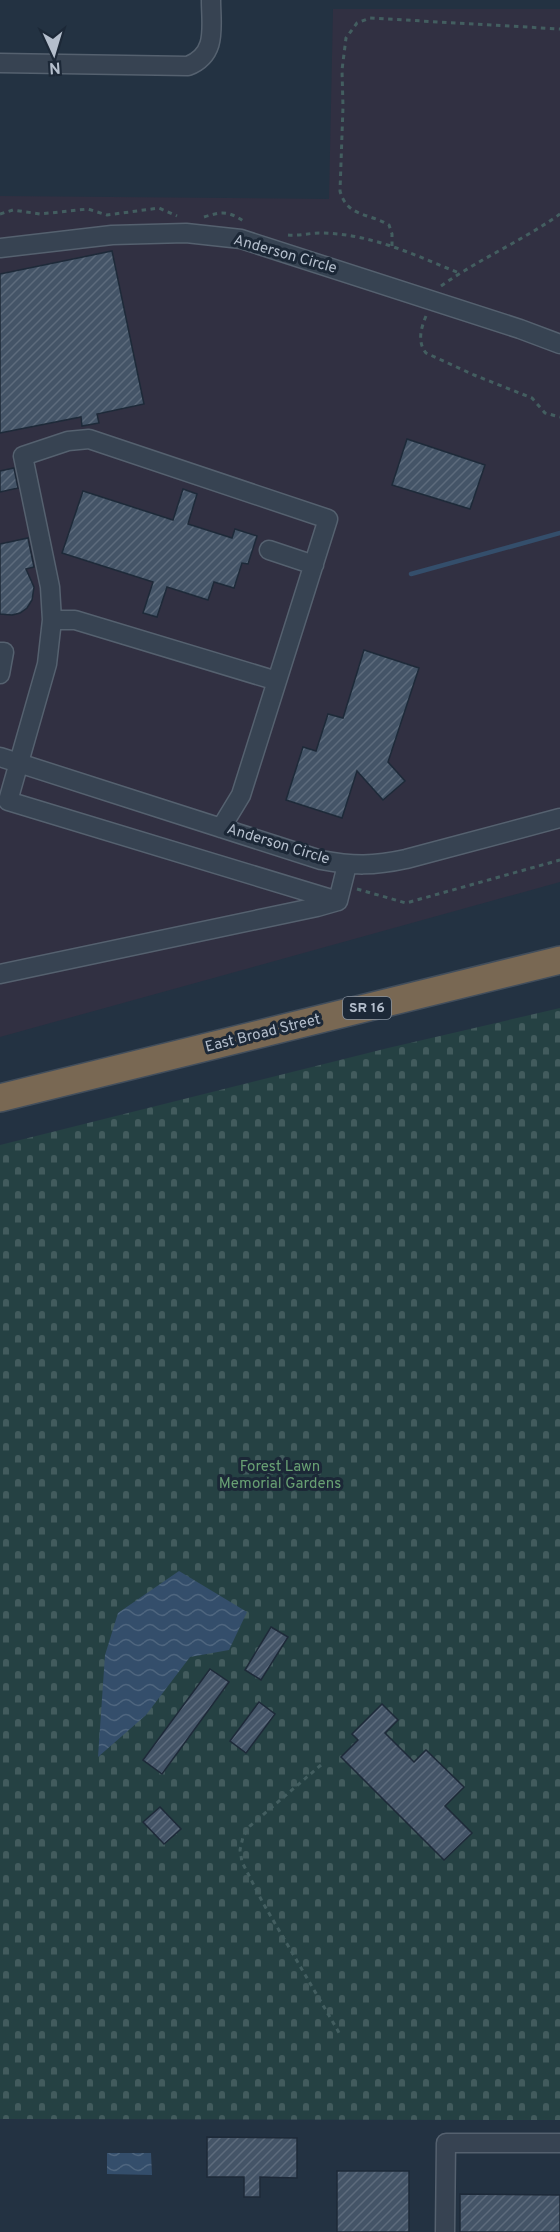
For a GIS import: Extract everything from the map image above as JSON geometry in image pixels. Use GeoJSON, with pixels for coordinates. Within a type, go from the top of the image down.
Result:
{"type":"FeatureCollection","features":[{"type":"Feature","properties":{"kind":"highway","name":"East Broad Street"},"geometry":{"type":"LineString","coordinates":[[0,1098],[560,960]]}},
{"type":"Feature","properties":{"kind":"street"},"geometry":{"type":"LineString","coordinates":[[0,63],[188,66],[202,59],[210,41],[211,0]]}},
{"type":"Feature","properties":{"kind":"street","name":"Anderson Circle"},"geometry":{"type":"LineString","coordinates":[[0,248],[112,235],[186,233],[241,239],[560,344]]}},
{"type":"Feature","properties":{"kind":"street"},"geometry":{"type":"LineString","coordinates":[[221,828],[241,795],[328,519],[89,439],[68,441],[23,456],[50,587],[52,621],[47,664],[19,762],[4,800],[338,901]]}},
{"type":"Feature","properties":{"kind":"street"},"geometry":{"type":"LineString","coordinates":[[269,550],[314,564]]}},
{"type":"Feature","properties":{"kind":"street"},"geometry":{"type":"LineString","coordinates":[[52,621],[75,620],[277,681]]}},
{"type":"Feature","properties":{"kind":"street"},"geometry":{"type":"LineString","coordinates":[[0,652],[4,652],[0,674]]}},
{"type":"Feature","properties":{"kind":"street","name":"Anderson Circle"},"geometry":{"type":"LineString","coordinates":[[0,758],[19,762],[321,860],[347,865],[406,860],[560,818]]}},
{"type":"Feature","properties":{"kind":"street"},"geometry":{"type":"LineString","coordinates":[[338,901],[347,865]]}},
{"type":"Feature","properties":{"kind":"street"},"geometry":{"type":"LineString","coordinates":[[0,974],[338,901]]}},
{"type":"Feature","properties":{"kind":"street"},"geometry":{"type":"LineString","coordinates":[[446,2232],[446,2143],[560,2143]]}},
{"type":"Feature","properties":{"kind":"path"},"geometry":{"type":"LineString","coordinates":[[392,246],[389,225],[350,209],[343,202],[340,191],[342,70],[346,38],[357,23],[370,18],[560,29]]}},
{"type":"Feature","properties":{"kind":"path"},"geometry":{"type":"LineString","coordinates":[[321,1765],[250,1826],[243,1837],[240,1850],[242,1862],[263,1903],[341,2036]]}},
{"type":"Feature","properties":{"kind":"shaded area"},"geometry":{"type":"Polygon","coordinates":[[[333,9],[560,9],[560,882],[0,1037],[0,196],[329,199],[333,9]]]}},
{"type":"Feature","properties":{"kind":"green space","name":"Forest Lawn Memorial Gardens"},"geometry":{"type":"Polygon","coordinates":[[[560,1008],[560,2120],[0,2119],[0,1145],[388,1048],[560,1008]]]}},
{"type":"Feature","properties":{"kind":"water"},"geometry":{"type":"Polygon","coordinates":[[[179,1571],[247,1612],[229,1650],[190,1657],[146,1715],[98,1757],[105,1655],[118,1613],[179,1571]]]}},
{"type":"Feature","properties":{"kind":"water"},"geometry":{"type":"Polygon","coordinates":[[[107,2153],[151,2153],[152,2175],[107,2174],[107,2153]]]}},
{"type":"Feature","properties":{"kind":"building"},"geometry":{"type":"Polygon","coordinates":[[[112,251],[144,404],[97,414],[99,423],[82,426],[81,417],[0,433],[0,274],[112,251]]]}},
{"type":"Feature","properties":{"kind":"building"},"geometry":{"type":"Polygon","coordinates":[[[407,439],[485,465],[470,509],[392,485],[407,439]]]}},
{"type":"Feature","properties":{"kind":"building"},"geometry":{"type":"Polygon","coordinates":[[[14,468],[18,488],[0,492],[0,471],[14,468]]]}},
{"type":"Feature","properties":{"kind":"building"},"geometry":{"type":"Polygon","coordinates":[[[183,489],[197,494],[188,524],[232,538],[235,529],[257,536],[248,564],[242,563],[234,588],[214,582],[208,600],[167,587],[157,617],[143,613],[153,582],[62,553],[83,491],[173,520],[183,489]]]}},
{"type":"Feature","properties":{"kind":"building"},"geometry":{"type":"Polygon","coordinates":[[[28,538],[34,567],[26,569],[34,587],[32,600],[20,613],[0,614],[0,544],[28,538]]]}},
{"type":"Feature","properties":{"kind":"building"},"geometry":{"type":"Polygon","coordinates":[[[364,650],[419,668],[388,762],[405,781],[383,800],[357,771],[342,818],[286,800],[303,747],[316,751],[328,714],[343,718],[364,650]]]}},
{"type":"Feature","properties":{"kind":"building"},"geometry":{"type":"Polygon","coordinates":[[[271,1627],[288,1637],[261,1680],[245,1670],[271,1627]]]}},
{"type":"Feature","properties":{"kind":"building"},"geometry":{"type":"Polygon","coordinates":[[[210,1669],[229,1682],[162,1774],[143,1760],[210,1669]]]}},
{"type":"Feature","properties":{"kind":"building"},"geometry":{"type":"Polygon","coordinates":[[[259,1702],[275,1714],[246,1753],[230,1741],[259,1702]]]}},
{"type":"Feature","properties":{"kind":"building"},"geometry":{"type":"Polygon","coordinates":[[[382,1704],[398,1720],[385,1733],[414,1762],[426,1750],[464,1787],[445,1806],[472,1833],[444,1860],[341,1757],[358,1740],[352,1734],[382,1704]]]}},
{"type":"Feature","properties":{"kind":"building"},"geometry":{"type":"Polygon","coordinates":[[[160,1807],[181,1829],[164,1844],[143,1822],[160,1807]]]}},
{"type":"Feature","properties":{"kind":"building"},"geometry":{"type":"Polygon","coordinates":[[[207,2137],[297,2138],[297,2178],[260,2177],[260,2197],[244,2197],[244,2177],[207,2177],[207,2137]]]}},
{"type":"Feature","properties":{"kind":"building"},"geometry":{"type":"Polygon","coordinates":[[[337,2171],[409,2171],[409,2232],[337,2232],[337,2171]]]}},
{"type":"Feature","properties":{"kind":"building"},"geometry":{"type":"Polygon","coordinates":[[[460,2194],[560,2195],[560,2232],[460,2232],[460,2194]]]}},
{"type":"Feature","properties":{"kind":"waterway"},"geometry":{"type":"LineString","coordinates":[[411,574],[560,533]]}}]}
